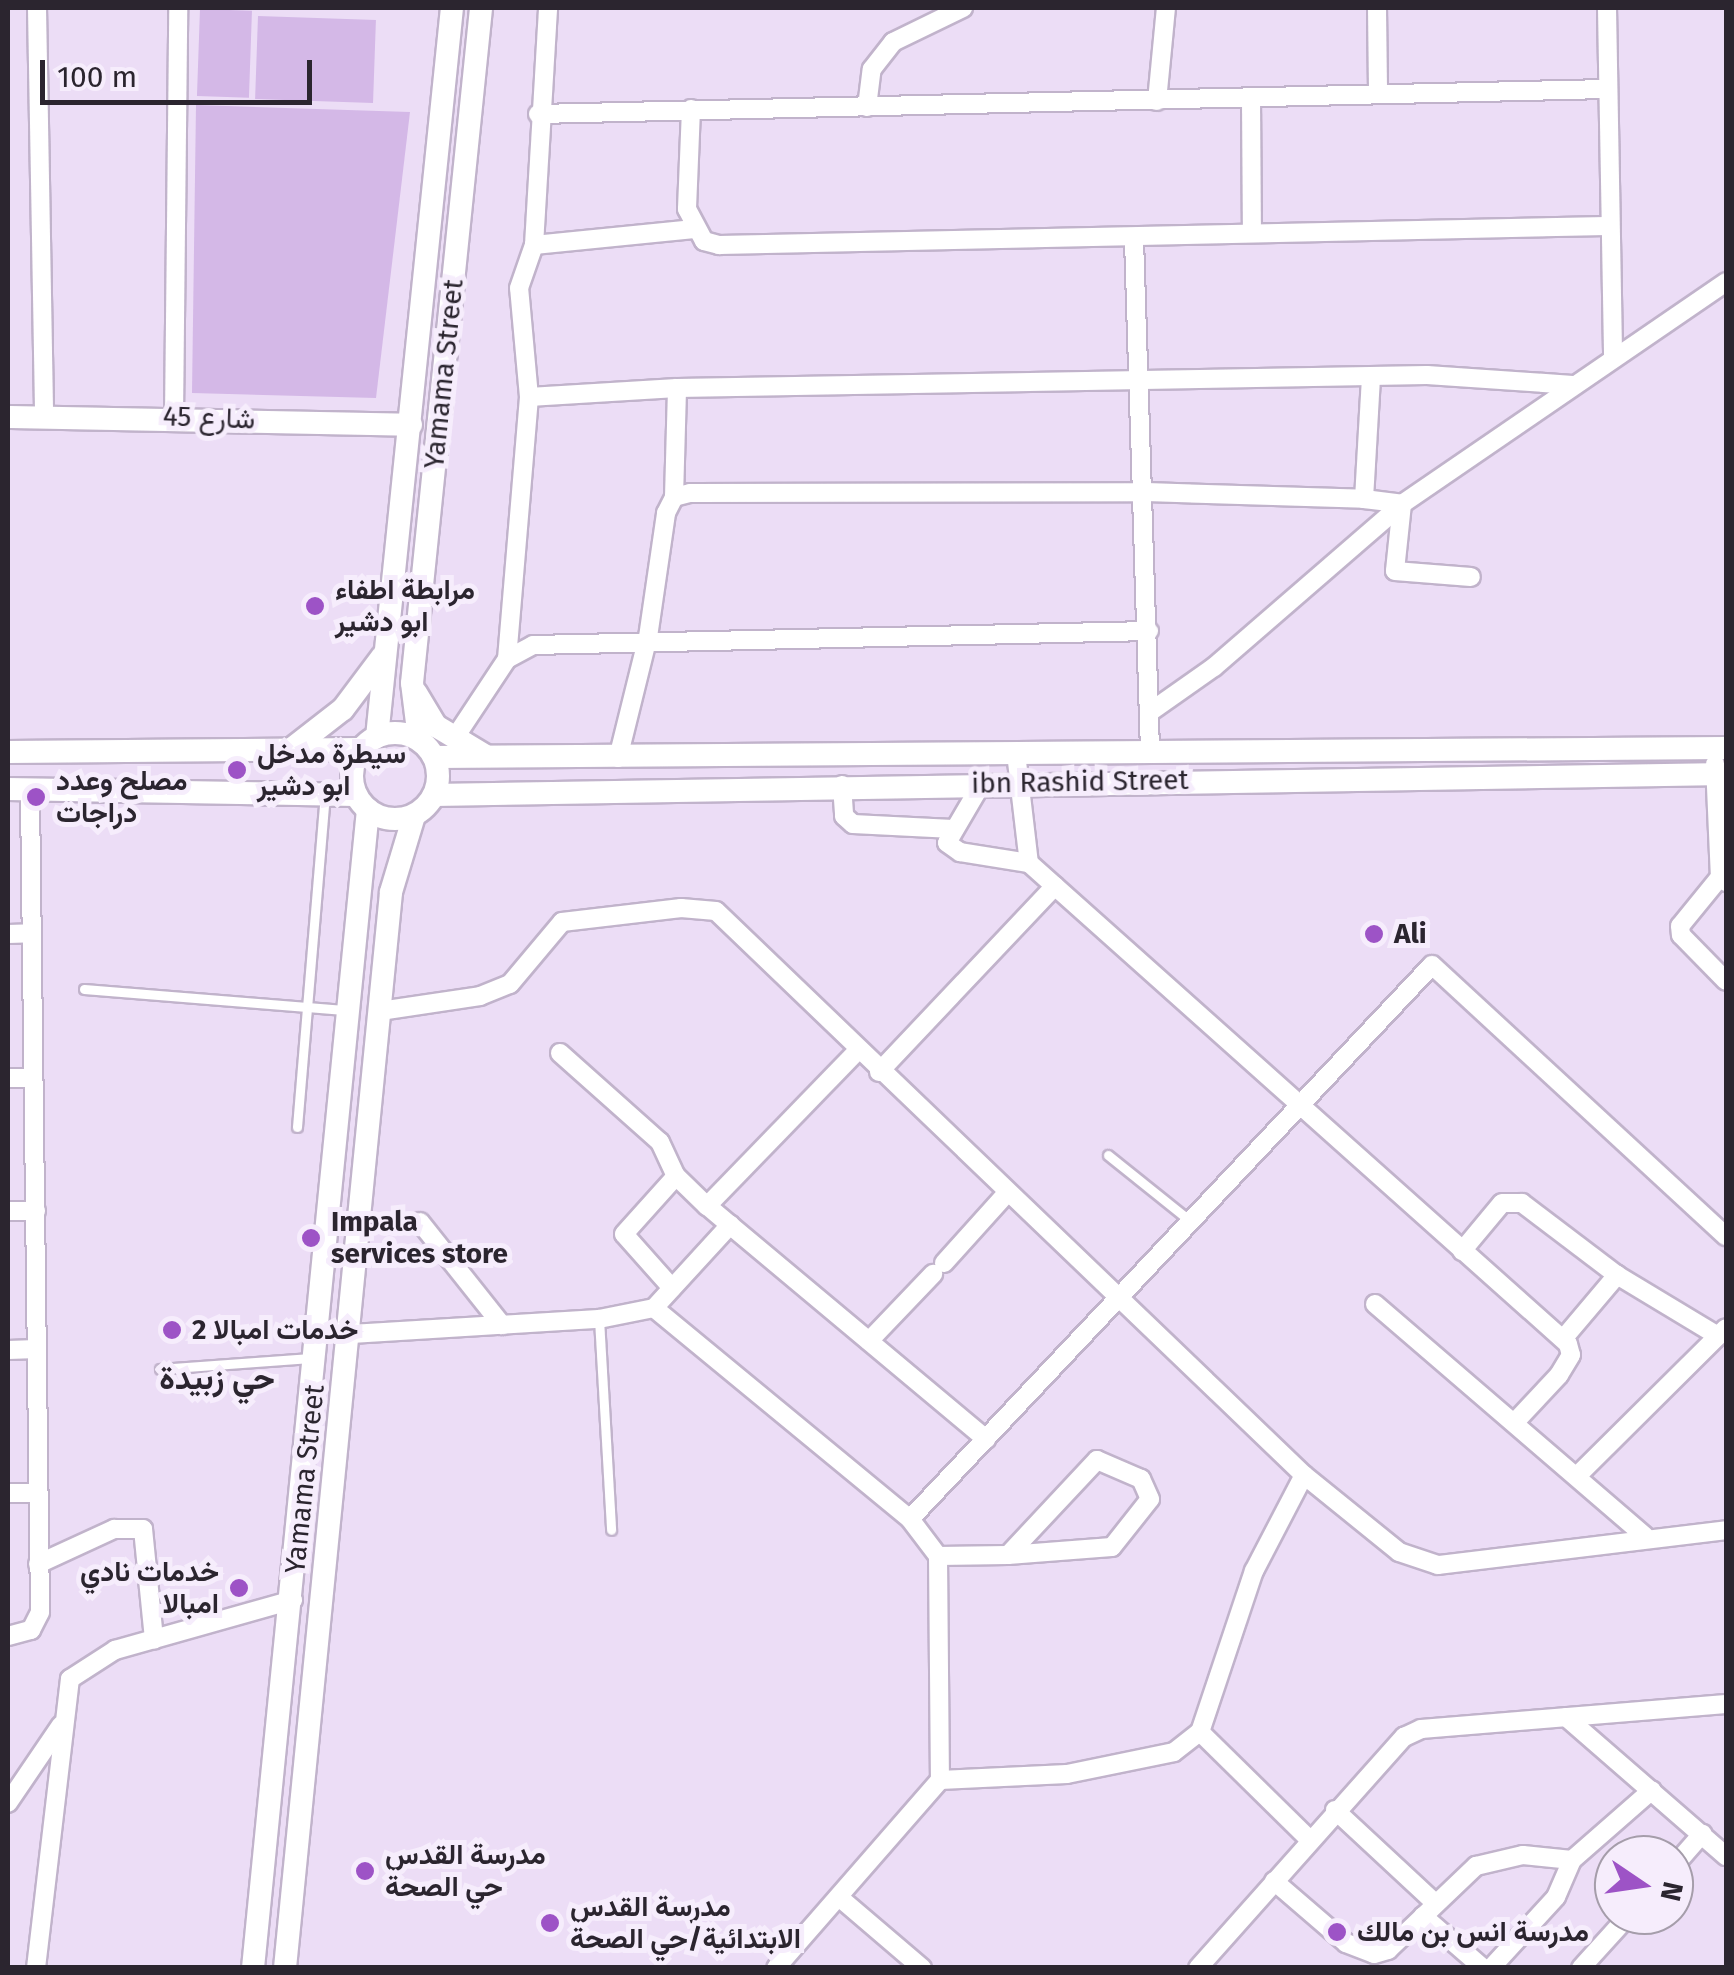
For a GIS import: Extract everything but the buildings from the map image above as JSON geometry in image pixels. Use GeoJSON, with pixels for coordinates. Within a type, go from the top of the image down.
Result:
{"type":"FeatureCollection","features":[{"type":"Feature","properties":{"kind":"main road","name":"Yamama Street"},"geometry":{"type":"LineString","coordinates":[[369,743],[390,634],[452,8]]}},
{"type":"Feature","properties":{"kind":"main road","name":"Yamama Street"},"geometry":{"type":"LineString","coordinates":[[427,748],[412,683],[481,8]]}},
{"type":"Feature","properties":{"kind":"main road","name":"شارع 45"},"geometry":{"type":"LineString","coordinates":[[8,417],[44,414],[411,425]]}},
{"type":"Feature","properties":{"kind":"main road"},"geometry":{"type":"LineString","coordinates":[[289,751],[361,690],[390,634]]}},
{"type":"Feature","properties":{"kind":"main road"},"geometry":{"type":"LineString","coordinates":[[412,683],[425,714],[454,740],[494,760]]}},
{"type":"Feature","properties":{"kind":"main road"},"geometry":{"type":"LineString","coordinates":[[8,752],[289,751],[369,743],[398,732],[427,748],[434,795],[414,816],[395,820],[362,803],[326,792],[19,789]]}},
{"type":"Feature","properties":{"kind":"main road"},"geometry":{"type":"LineString","coordinates":[[362,803],[352,776],[369,743]]}},
{"type":"Feature","properties":{"kind":"main road","name":"ibn Rashid Street"},"geometry":{"type":"LineString","coordinates":[[427,748],[494,760],[1150,750],[1721,749]]}},
{"type":"Feature","properties":{"kind":"main road","name":"ibn Rashid Street"},"geometry":{"type":"LineString","coordinates":[[434,795],[1018,782],[1721,774]]}},
{"type":"Feature","properties":{"kind":"main road","name":"Yamama Street"},"geometry":{"type":"LineString","coordinates":[[253,1968],[352,1010],[362,803]]}},
{"type":"Feature","properties":{"kind":"main road","name":"Yamama Street"},"geometry":{"type":"LineString","coordinates":[[284,1968],[391,892],[414,816]]}},
{"type":"Feature","properties":{"kind":"main road"},"geometry":{"type":"LineString","coordinates":[[282,1706],[312,1708]]}},
{"type":"Feature","properties":{"kind":"street"},"geometry":{"type":"LineString","coordinates":[[37,8],[44,414]]}},
{"type":"Feature","properties":{"kind":"street"},"geometry":{"type":"LineString","coordinates":[[174,417],[178,8]]}},
{"type":"Feature","properties":{"kind":"street"},"geometry":{"type":"LineString","coordinates":[[434,8],[452,8]]}},
{"type":"Feature","properties":{"kind":"street"},"geometry":{"type":"LineString","coordinates":[[454,740],[507,659],[530,397],[520,288],[534,245],[538,114],[548,8]]}},
{"type":"Feature","properties":{"kind":"street"},"geometry":{"type":"LineString","coordinates":[[867,107],[872,69],[893,42],[963,8]]}},
{"type":"Feature","properties":{"kind":"street"},"geometry":{"type":"LineString","coordinates":[[1156,100],[1166,8]]}},
{"type":"Feature","properties":{"kind":"street"},"geometry":{"type":"LineString","coordinates":[[1377,8],[1378,94]]}},
{"type":"Feature","properties":{"kind":"street"},"geometry":{"type":"LineString","coordinates":[[1606,8],[1607,226],[1614,355]]}},
{"type":"Feature","properties":{"kind":"street"},"geometry":{"type":"LineString","coordinates":[[538,114],[1606,88]]}},
{"type":"Feature","properties":{"kind":"street"},"geometry":{"type":"LineString","coordinates":[[1250,99],[1252,229]]}},
{"type":"Feature","properties":{"kind":"street"},"geometry":{"type":"LineString","coordinates":[[691,109],[687,209],[694,229],[719,245],[777,248],[1134,239],[1252,229],[1607,226]]}},
{"type":"Feature","properties":{"kind":"street"},"geometry":{"type":"LineString","coordinates":[[534,245],[694,229]]}},
{"type":"Feature","properties":{"kind":"street"},"geometry":{"type":"LineString","coordinates":[[1134,239],[1137,381],[1146,492],[1150,750]]}},
{"type":"Feature","properties":{"kind":"street"},"geometry":{"type":"LineString","coordinates":[[1150,712],[1214,667],[1402,504],[1614,355],[1726,282]]}},
{"type":"Feature","properties":{"kind":"street"},"geometry":{"type":"LineString","coordinates":[[530,397],[677,388],[1371,376],[1573,385]]}},
{"type":"Feature","properties":{"kind":"street"},"geometry":{"type":"LineString","coordinates":[[1364,499],[1371,376]]}},
{"type":"Feature","properties":{"kind":"street"},"geometry":{"type":"LineString","coordinates":[[618,758],[648,638],[666,513],[674,497],[677,388]]}},
{"type":"Feature","properties":{"kind":"street"},"geometry":{"type":"LineString","coordinates":[[674,497],[1146,492],[1364,499],[1402,504]]}},
{"type":"Feature","properties":{"kind":"street"},"geometry":{"type":"LineString","coordinates":[[1402,504],[1392,568],[1471,576]]}},
{"type":"Feature","properties":{"kind":"street"},"geometry":{"type":"LineString","coordinates":[[507,659],[533,645],[648,638],[1149,631]]}},
{"type":"Feature","properties":{"kind":"street"},"geometry":{"type":"LineString","coordinates":[[1721,749],[1723,880],[1680,926],[1681,935],[1726,981]]}},
{"type":"Feature","properties":{"kind":"street"},"geometry":{"type":"LineString","coordinates":[[1016,752],[1030,863]]}},
{"type":"Feature","properties":{"kind":"street"},"geometry":{"type":"LineString","coordinates":[[982,783],[947,843],[952,848],[1030,863],[1296,1105],[1563,1339],[1571,1355],[1516,1421]]}},
{"type":"Feature","properties":{"kind":"street"},"geometry":{"type":"LineString","coordinates":[[842,785],[844,816],[852,824],[954,829]]}},
{"type":"Feature","properties":{"kind":"street"},"geometry":{"type":"LineString","coordinates":[[8,1636],[31,1630],[40,1612],[32,934],[19,789]]}},
{"type":"Feature","properties":{"kind":"street"},"geometry":{"type":"LineString","coordinates":[[879,1072],[1054,886]]}},
{"type":"Feature","properties":{"kind":"street"},"geometry":{"type":"LineString","coordinates":[[380,1011],[480,996],[510,984],[562,922],[698,909],[716,911],[856,1051],[1304,1476],[1398,1552],[1438,1565],[1645,1536],[1726,1530]]}},
{"type":"Feature","properties":{"kind":"street"},"geometry":{"type":"LineString","coordinates":[[8,934],[32,934]]}},
{"type":"Feature","properties":{"kind":"street"},"geometry":{"type":"LineString","coordinates":[[910,1519],[1432,965],[1726,1236]]}},
{"type":"Feature","properties":{"kind":"street"},"geometry":{"type":"LineString","coordinates":[[708,1206],[856,1051]]}},
{"type":"Feature","properties":{"kind":"street"},"geometry":{"type":"LineString","coordinates":[[560,1053],[660,1142],[676,1176],[708,1206],[986,1439]]}},
{"type":"Feature","properties":{"kind":"street"},"geometry":{"type":"LineString","coordinates":[[8,1078],[32,1078]]}},
{"type":"Feature","properties":{"kind":"street"},"geometry":{"type":"LineString","coordinates":[[672,1288],[624,1234],[676,1176]]}},
{"type":"Feature","properties":{"kind":"street"},"geometry":{"type":"LineString","coordinates":[[869,1342],[1007,1193]]}},
{"type":"Feature","properties":{"kind":"street"},"geometry":{"type":"LineString","coordinates":[[1462,1251],[1511,1200],[1531,1207],[1617,1275],[1722,1332],[1579,1474]]}},
{"type":"Feature","properties":{"kind":"street"},"geometry":{"type":"LineString","coordinates":[[8,1211],[36,1212]]}},
{"type":"Feature","properties":{"kind":"street"},"geometry":{"type":"LineString","coordinates":[[420,1222],[502,1325]]}},
{"type":"Feature","properties":{"kind":"street"},"geometry":{"type":"LineString","coordinates":[[350,1334],[599,1320],[654,1308],[730,1225]]}},
{"type":"Feature","properties":{"kind":"street"},"geometry":{"type":"LineString","coordinates":[[1563,1339],[1617,1275]]}},
{"type":"Feature","properties":{"kind":"street"},"geometry":{"type":"LineString","coordinates":[[1375,1304],[1579,1474],[1645,1536]]}},
{"type":"Feature","properties":{"kind":"street"},"geometry":{"type":"LineString","coordinates":[[654,1308],[910,1519],[938,1556],[940,1780],[776,1968]]}},
{"type":"Feature","properties":{"kind":"street"},"geometry":{"type":"LineString","coordinates":[[8,1350],[36,1350]]}},
{"type":"Feature","properties":{"kind":"street"},"geometry":{"type":"LineString","coordinates":[[938,1556],[1008,1554],[1112,1547],[1150,1499],[1141,1479],[1096,1460],[1008,1554]]}},
{"type":"Feature","properties":{"kind":"street"},"geometry":{"type":"LineString","coordinates":[[940,1780],[1067,1774],[1174,1752],[1200,1732],[1254,1570],[1304,1476]]}},
{"type":"Feature","properties":{"kind":"street"},"geometry":{"type":"LineString","coordinates":[[8,1493],[37,1492]]}},
{"type":"Feature","properties":{"kind":"street"},"geometry":{"type":"LineString","coordinates":[[38,1564],[114,1529],[143,1529],[154,1638]]}},
{"type":"Feature","properties":{"kind":"street"},"geometry":{"type":"LineString","coordinates":[[36,1968],[62,1722],[78,1669],[154,1638],[293,1600]]}},
{"type":"Feature","properties":{"kind":"street"},"geometry":{"type":"LineString","coordinates":[[1198,1968],[1387,1752],[1420,1729],[1726,1704]]}},
{"type":"Feature","properties":{"kind":"street"},"geometry":{"type":"LineString","coordinates":[[1566,1717],[1726,1856]]}},
{"type":"Feature","properties":{"kind":"street"},"geometry":{"type":"LineString","coordinates":[[8,1803],[62,1722]]}},
{"type":"Feature","properties":{"kind":"street"},"geometry":{"type":"LineString","coordinates":[[1200,1732],[1310,1840]]}},
{"type":"Feature","properties":{"kind":"street"},"geometry":{"type":"LineString","coordinates":[[1491,1968],[1556,1897],[1572,1860],[1652,1790]]}},
{"type":"Feature","properties":{"kind":"street"},"geometry":{"type":"LineString","coordinates":[[1335,1810],[1483,1968]]}},
{"type":"Feature","properties":{"kind":"street"},"geometry":{"type":"LineString","coordinates":[[1694,1843],[1702,1834]]}},
{"type":"Feature","properties":{"kind":"street"},"geometry":{"type":"LineString","coordinates":[[1274,1881],[1346,1944],[1374,1954],[1388,1950],[1429,1909],[1490,1860],[1523,1855],[1572,1860]]}},
{"type":"Feature","properties":{"kind":"street"},"geometry":{"type":"LineString","coordinates":[[840,1898],[922,1968]]}},
{"type":"Feature","properties":{"kind":"street"},"geometry":{"type":"LineString","coordinates":[[1581,1968],[1611,1935]]}},
{"type":"Feature","properties":{"kind":"lane"},"geometry":{"type":"LineString","coordinates":[[297,1127],[326,792]]}},
{"type":"Feature","properties":{"kind":"lane"},"geometry":{"type":"LineString","coordinates":[[84,989],[352,1010]]}},
{"type":"Feature","properties":{"kind":"lane"},"geometry":{"type":"LineString","coordinates":[[1108,1155],[1190,1221]]}},
{"type":"Feature","properties":{"kind":"lane"},"geometry":{"type":"LineString","coordinates":[[599,1320],[611,1530]]}},
{"type":"Feature","properties":{"kind":"lane"},"geometry":{"type":"LineString","coordinates":[[160,1368],[318,1357]]}},
{"type":"Feature","properties":{"kind":"shaded area"},"geometry":{"type":"Polygon","coordinates":[[[200,9],[252,11],[249,98],[197,96],[200,9]]]}},
{"type":"Feature","properties":{"kind":"shaded area"},"geometry":{"type":"Polygon","coordinates":[[[258,16],[376,20],[373,103],[255,99],[258,16]]]}},
{"type":"Feature","properties":{"kind":"shaded area"},"geometry":{"type":"Polygon","coordinates":[[[196,105],[410,112],[376,398],[192,393],[196,105]]]}},
{"type":"Feature","properties":{"kind":"place","name":"مرابطة اطفاء ابو دشير"},"geometry":{"type":"Point","coordinates":[315,606]}},
{"type":"Feature","properties":{"kind":"place","name":"سيطرة مدخل ابو دشير"},"geometry":{"type":"Point","coordinates":[237,770]}},
{"type":"Feature","properties":{"kind":"place","name":"مصلح وعدد دراجات"},"geometry":{"type":"Point","coordinates":[36,797]}},
{"type":"Feature","properties":{"kind":"place","name":"Ali"},"geometry":{"type":"Point","coordinates":[1374,934]}},
{"type":"Feature","properties":{"kind":"place","name":"Impala services store"},"geometry":{"type":"Point","coordinates":[311,1238]}},
{"type":"Feature","properties":{"kind":"place","name":"خدمات امبالا 2"},"geometry":{"type":"Point","coordinates":[172,1330]}},
{"type":"Feature","properties":{"kind":"place","name":"خدمات نادي امبالا"},"geometry":{"type":"Point","coordinates":[239,1588]}},
{"type":"Feature","properties":{"kind":"place","name":"مدرسة القدس حي الصحة"},"geometry":{"type":"Point","coordinates":[365,1871]}},
{"type":"Feature","properties":{"kind":"place","name":"مدرسة القدس الابتدائية/حي الصحة"},"geometry":{"type":"Point","coordinates":[550,1923]}},
{"type":"Feature","properties":{"kind":"place","name":"مدرسة انس بن مالك"},"geometry":{"type":"Point","coordinates":[1337,1932]}},
{"type":"Feature","properties":{"kind":"district","name":"حي زبيدة"},"geometry":{"type":"Point","coordinates":[217,1378]}}]}
